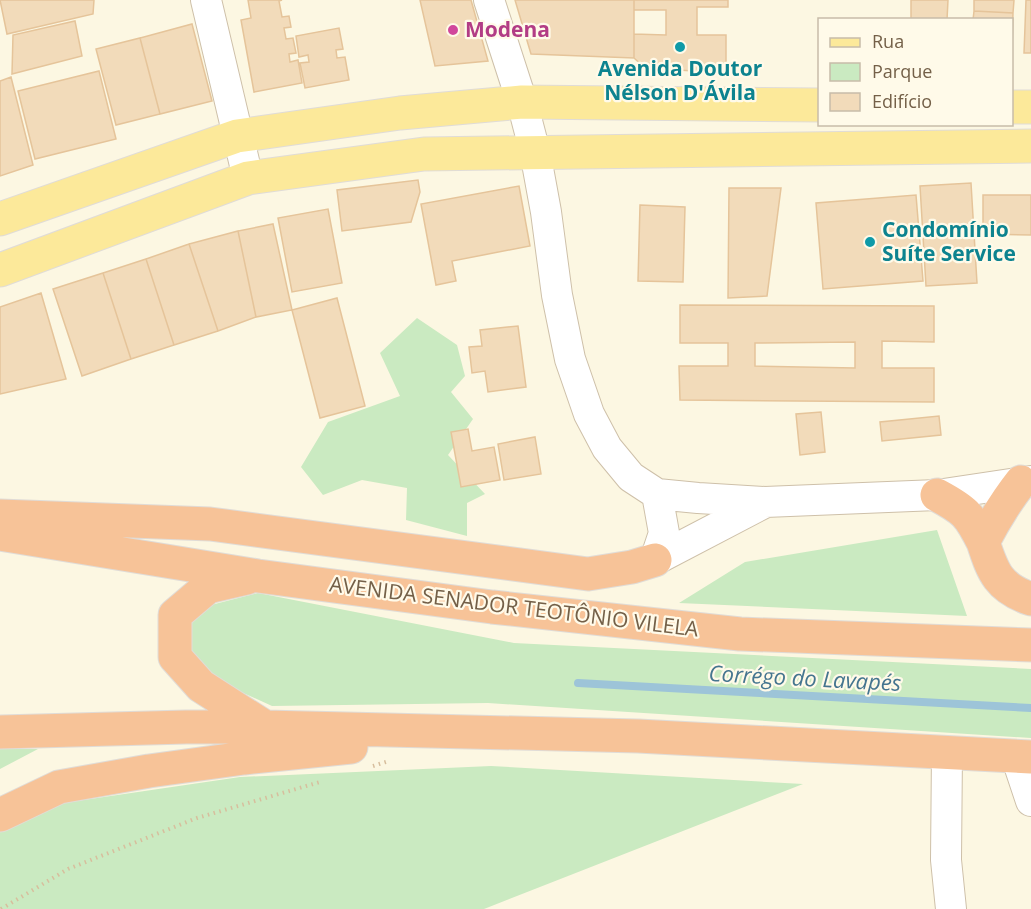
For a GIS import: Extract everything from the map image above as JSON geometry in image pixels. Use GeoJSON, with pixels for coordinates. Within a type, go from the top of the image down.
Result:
{"type":"FeatureCollection","features":[{"type":"Feature","properties":{"kind":"highway"},"geometry":{"type":"LineString","coordinates":[[983,543],[993,522],[1009,498],[1026,482]]}},
{"type":"Feature","properties":{"kind":"highway"},"geometry":{"type":"LineString","coordinates":[[937,495],[960,507],[973,521],[1000,581],[1017,594],[1031,599]]}},
{"type":"Feature","properties":{"kind":"highway"},"geometry":{"type":"LineString","coordinates":[[0,516],[210,524],[588,574],[632,567],[655,560]]}},
{"type":"Feature","properties":{"kind":"highway","name":"AVENIDA SENADOR TEOTÔNIO VILELA"},"geometry":{"type":"LineString","coordinates":[[0,534],[258,576],[492,607],[740,634],[1031,645]]}},
{"type":"Feature","properties":{"kind":"highway"},"geometry":{"type":"LineString","coordinates":[[258,576],[208,587],[176,615],[175,657],[201,687],[265,727]]}},
{"type":"Feature","properties":{"kind":"highway"},"geometry":{"type":"LineString","coordinates":[[0,732],[265,727],[638,736],[1024,757]]}},
{"type":"Feature","properties":{"kind":"highway"},"geometry":{"type":"LineString","coordinates":[[0,814],[59,787],[149,771],[244,758],[484,733]]}},
{"type":"Feature","properties":{"kind":"main road"},"geometry":{"type":"LineString","coordinates":[[0,219],[237,136],[400,113],[522,102],[818,105]]}},
{"type":"Feature","properties":{"kind":"main road"},"geometry":{"type":"LineString","coordinates":[[1013,106],[1031,107]]}},
{"type":"Feature","properties":{"kind":"main road"},"geometry":{"type":"LineString","coordinates":[[0,270],[248,178],[424,154],[1031,146]]}},
{"type":"Feature","properties":{"kind":"street"},"geometry":{"type":"LineString","coordinates":[[206,0],[248,178]]}},
{"type":"Feature","properties":{"kind":"street"},"geometry":{"type":"LineString","coordinates":[[489,0],[522,102],[535,152],[557,295],[570,359],[589,414],[607,447],[632,477],[657,494],[765,502],[937,495],[1026,482]]}},
{"type":"Feature","properties":{"kind":"street"},"geometry":{"type":"LineString","coordinates":[[655,560],[664,533],[657,494]]}},
{"type":"Feature","properties":{"kind":"street"},"geometry":{"type":"LineString","coordinates":[[655,560],[765,502]]}},
{"type":"Feature","properties":{"kind":"street"},"geometry":{"type":"LineString","coordinates":[[947,752],[946,860],[951,909]]}},
{"type":"Feature","properties":{"kind":"street"},"geometry":{"type":"LineString","coordinates":[[1024,757],[1031,801]]}},
{"type":"Feature","properties":{"kind":"path"},"geometry":{"type":"LineString","coordinates":[[369,767],[392,760]]}},
{"type":"Feature","properties":{"kind":"path"},"geometry":{"type":"LineString","coordinates":[[1,909],[68,869],[175,826],[323,781]]}},
{"type":"Feature","properties":{"kind":"green space"},"geometry":{"type":"Polygon","coordinates":[[[417,318],[457,345],[465,376],[451,392],[473,419],[448,455],[485,494],[467,503],[467,536],[406,520],[407,488],[362,480],[323,495],[301,467],[328,422],[400,396],[380,353],[417,318]]]}},
{"type":"Feature","properties":{"kind":"green space"},"geometry":{"type":"Polygon","coordinates":[[[937,530],[967,616],[679,603],[745,562],[937,530]]]}},
{"type":"Feature","properties":{"kind":"green space"},"geometry":{"type":"Polygon","coordinates":[[[258,593],[514,643],[1031,669],[1031,738],[488,703],[272,706],[219,682],[186,654],[189,624],[211,605],[258,593]]]}},
{"type":"Feature","properties":{"kind":"green space"},"geometry":{"type":"Polygon","coordinates":[[[0,749],[38,749],[0,769],[0,749]]]}},
{"type":"Feature","properties":{"kind":"green space"},"geometry":{"type":"Polygon","coordinates":[[[491,766],[803,784],[484,909],[0,909],[0,827],[63,803],[240,777],[491,766]]]}},
{"type":"Feature","properties":{"kind":"building"},"geometry":{"type":"Polygon","coordinates":[[[0,0],[94,0],[93,14],[7,34],[0,0]]]}},
{"type":"Feature","properties":{"kind":"building"},"geometry":{"type":"Polygon","coordinates":[[[248,0],[282,0],[279,1],[282,17],[289,16],[291,27],[284,28],[286,39],[293,38],[296,53],[289,54],[290,62],[298,60],[302,83],[254,92],[241,20],[251,18],[248,0]]]}},
{"type":"Feature","properties":{"kind":"building","name":"Modena"},"geometry":{"type":"Polygon","coordinates":[[[420,0],[471,0],[488,61],[435,66],[420,0]]]}},
{"type":"Feature","properties":{"kind":"building"},"geometry":{"type":"Polygon","coordinates":[[[515,0],[634,0],[634,58],[531,54],[515,0]]]}},
{"type":"Feature","properties":{"kind":"building","name":"Avenida Doutor Nélson D'Ávila"},"geometry":{"type":"Polygon","coordinates":[[[634,0],[728,0],[728,7],[697,7],[697,35],[726,35],[726,73],[645,68],[634,58],[634,34],[666,35],[666,10],[634,10],[634,0]]]}},
{"type":"Feature","properties":{"kind":"building"},"geometry":{"type":"Polygon","coordinates":[[[911,0],[948,0],[947,18],[911,18],[911,0]]]}},
{"type":"Feature","properties":{"kind":"building"},"geometry":{"type":"Polygon","coordinates":[[[974,0],[1014,0],[1013,13],[974,11],[974,0]]]}},
{"type":"Feature","properties":{"kind":"building"},"geometry":{"type":"Polygon","coordinates":[[[1026,0],[1031,0],[1031,53],[1024,53],[1026,0]]]}},
{"type":"Feature","properties":{"kind":"building"},"geometry":{"type":"Polygon","coordinates":[[[974,11],[1013,13],[1013,18],[973,18],[974,11]]]}},
{"type":"Feature","properties":{"kind":"building"},"geometry":{"type":"Polygon","coordinates":[[[75,21],[82,56],[12,74],[13,35],[75,21]]]}},
{"type":"Feature","properties":{"kind":"building"},"geometry":{"type":"Polygon","coordinates":[[[192,24],[212,101],[160,114],[140,38],[192,24]]]}},
{"type":"Feature","properties":{"kind":"building"},"geometry":{"type":"Polygon","coordinates":[[[339,28],[343,49],[336,50],[337,58],[345,57],[349,80],[305,88],[300,63],[309,62],[308,55],[299,57],[296,36],[339,28]]]}},
{"type":"Feature","properties":{"kind":"building"},"geometry":{"type":"Polygon","coordinates":[[[140,38],[160,114],[116,125],[96,49],[140,38]]]}},
{"type":"Feature","properties":{"kind":"building"},"geometry":{"type":"Polygon","coordinates":[[[99,71],[116,139],[35,159],[18,91],[99,71]]]}},
{"type":"Feature","properties":{"kind":"building"},"geometry":{"type":"Polygon","coordinates":[[[11,77],[33,165],[0,176],[0,81],[11,77]]]}},
{"type":"Feature","properties":{"kind":"building"},"geometry":{"type":"Polygon","coordinates":[[[418,180],[420,192],[411,222],[342,231],[337,190],[418,180]]]}},
{"type":"Feature","properties":{"kind":"building"},"geometry":{"type":"Polygon","coordinates":[[[971,183],[977,283],[926,286],[920,186],[971,183]]]}},
{"type":"Feature","properties":{"kind":"building"},"geometry":{"type":"Polygon","coordinates":[[[519,186],[530,246],[452,261],[456,281],[436,285],[421,204],[519,186]]]}},
{"type":"Feature","properties":{"kind":"building"},"geometry":{"type":"Polygon","coordinates":[[[729,188],[781,188],[767,296],[728,298],[729,188]]]}},
{"type":"Feature","properties":{"kind":"building","name":"Condomínio Suíte Service"},"geometry":{"type":"Polygon","coordinates":[[[916,195],[923,281],[823,289],[816,203],[916,195]]]}},
{"type":"Feature","properties":{"kind":"building"},"geometry":{"type":"Polygon","coordinates":[[[983,195],[1031,195],[1031,235],[983,234],[983,195]]]}},
{"type":"Feature","properties":{"kind":"building"},"geometry":{"type":"Polygon","coordinates":[[[640,205],[685,207],[683,282],[638,281],[640,205]]]}},
{"type":"Feature","properties":{"kind":"building"},"geometry":{"type":"Polygon","coordinates":[[[328,209],[342,283],[292,292],[278,218],[328,209]]]}},
{"type":"Feature","properties":{"kind":"building"},"geometry":{"type":"Polygon","coordinates":[[[273,224],[292,310],[256,317],[238,231],[273,224]]]}},
{"type":"Feature","properties":{"kind":"building"},"geometry":{"type":"Polygon","coordinates":[[[238,231],[256,317],[218,331],[189,244],[238,231]]]}},
{"type":"Feature","properties":{"kind":"building"},"geometry":{"type":"Polygon","coordinates":[[[189,244],[218,331],[174,345],[146,259],[189,244]]]}},
{"type":"Feature","properties":{"kind":"building"},"geometry":{"type":"Polygon","coordinates":[[[146,259],[174,345],[131,359],[103,273],[146,259]]]}},
{"type":"Feature","properties":{"kind":"building"},"geometry":{"type":"Polygon","coordinates":[[[103,273],[131,359],[82,376],[53,289],[103,273]]]}},
{"type":"Feature","properties":{"kind":"building"},"geometry":{"type":"Polygon","coordinates":[[[41,293],[66,379],[0,394],[0,307],[41,293]]]}},
{"type":"Feature","properties":{"kind":"building"},"geometry":{"type":"Polygon","coordinates":[[[337,298],[365,406],[320,418],[292,310],[337,298]]]}},
{"type":"Feature","properties":{"kind":"building"},"geometry":{"type":"Polygon","coordinates":[[[680,305],[934,306],[934,342],[882,341],[882,368],[934,368],[934,402],[680,400],[679,366],[728,366],[728,343],[680,343],[680,305]],[[855,342],[755,343],[755,366],[855,368],[855,342]]]}},
{"type":"Feature","properties":{"kind":"building"},"geometry":{"type":"Polygon","coordinates":[[[518,326],[526,387],[488,392],[485,371],[472,373],[469,347],[482,346],[480,330],[518,326]]]}},
{"type":"Feature","properties":{"kind":"building"},"geometry":{"type":"Polygon","coordinates":[[[821,412],[825,452],[800,455],[796,414],[821,412]]]}},
{"type":"Feature","properties":{"kind":"building"},"geometry":{"type":"Polygon","coordinates":[[[939,416],[941,435],[882,441],[880,422],[939,416]]]}},
{"type":"Feature","properties":{"kind":"building"},"geometry":{"type":"Polygon","coordinates":[[[468,429],[472,451],[494,447],[500,480],[461,487],[451,432],[468,429]]]}},
{"type":"Feature","properties":{"kind":"building"},"geometry":{"type":"Polygon","coordinates":[[[535,437],[541,474],[504,480],[498,444],[535,437]]]}},
{"type":"Feature","properties":{"kind":"waterway","name":"Corrégo do Lavapés"},"geometry":{"type":"LineString","coordinates":[[578,683],[1031,708]]}},
{"type":"Feature","properties":{"kind":"place","name":"Modena"},"geometry":{"type":"Point","coordinates":[453,30]}},
{"type":"Feature","properties":{"kind":"place","name":"Avenida Doutor Nélson D'Ávila"},"geometry":{"type":"Point","coordinates":[680,47]}},
{"type":"Feature","properties":{"kind":"place","name":"Condomínio Suíte Service"},"geometry":{"type":"Point","coordinates":[870,242]}}]}
